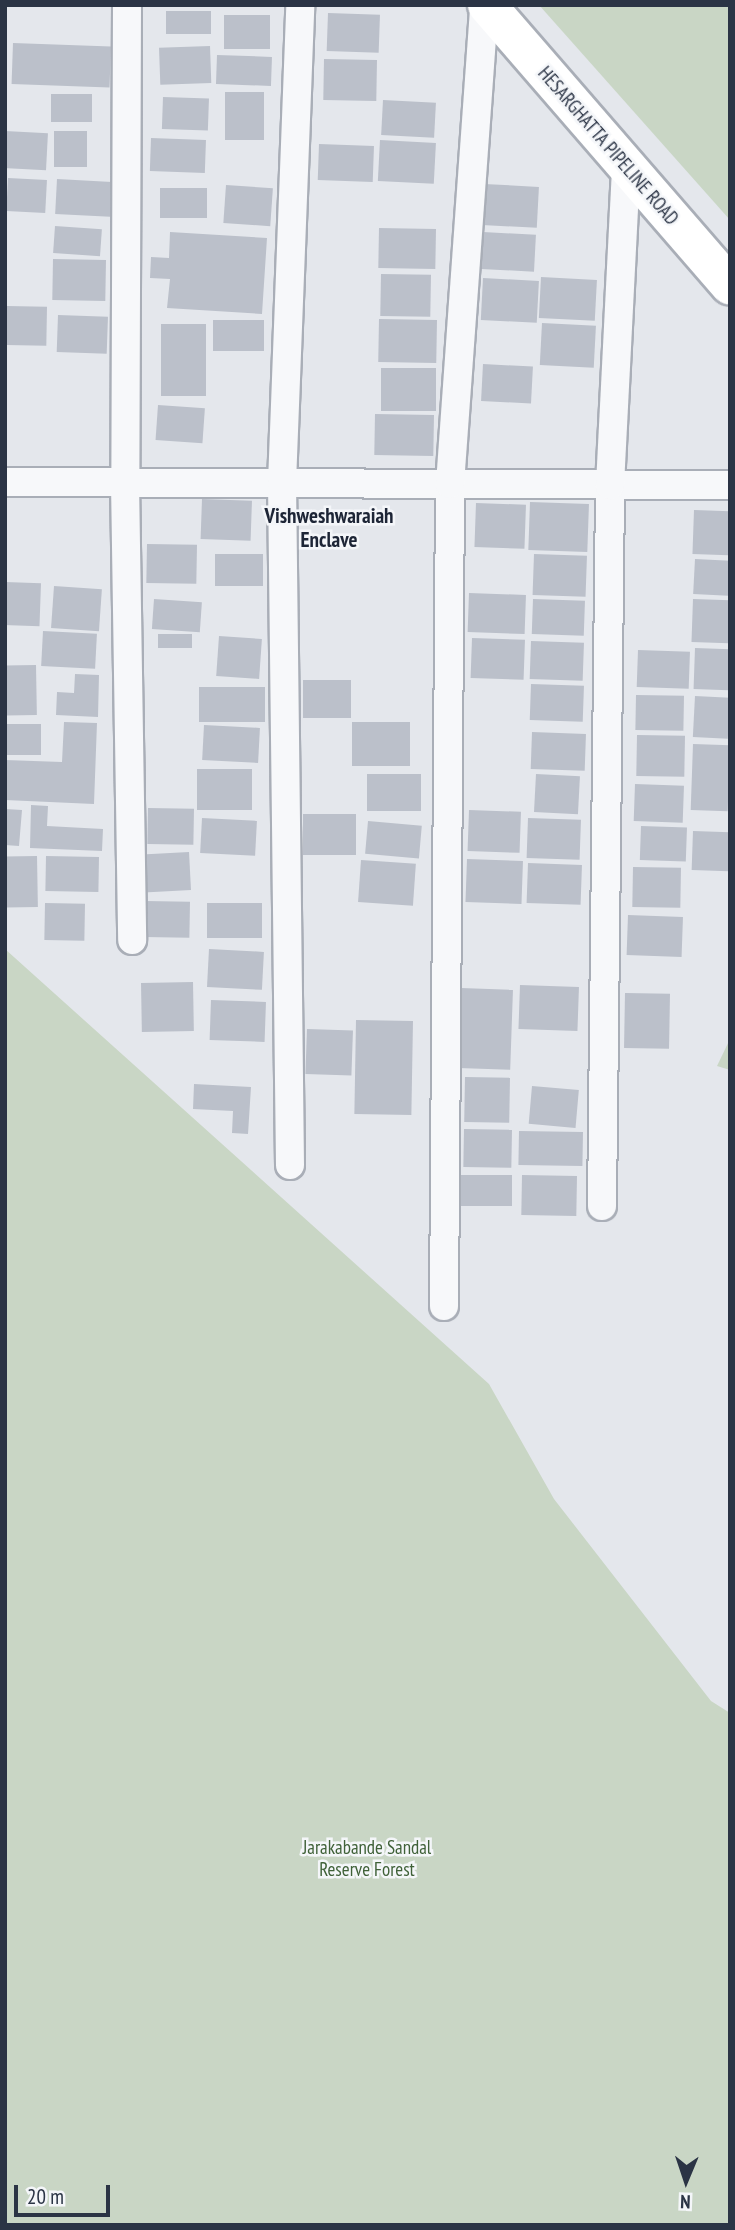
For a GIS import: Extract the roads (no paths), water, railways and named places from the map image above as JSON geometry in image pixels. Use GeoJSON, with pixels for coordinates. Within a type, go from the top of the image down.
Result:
{"type":"FeatureCollection","features":[{"type":"Feature","properties":{"kind":"main road","name":"HESARGHATTA PIPELINE ROAD"},"geometry":{"type":"LineString","coordinates":[[485,5],[730,286]]}},
{"type":"Feature","properties":{"kind":"street"},"geometry":{"type":"LineString","coordinates":[[127,5],[125,482],[132,940]]}},
{"type":"Feature","properties":{"kind":"street"},"geometry":{"type":"LineString","coordinates":[[290,1166],[282,483],[300,5]]}},
{"type":"Feature","properties":{"kind":"street"},"geometry":{"type":"LineString","coordinates":[[444,1306],[450,484],[485,5]]}},
{"type":"Feature","properties":{"kind":"street"},"geometry":{"type":"LineString","coordinates":[[601,1206],[610,485],[626,168]]}},
{"type":"Feature","properties":{"kind":"street"},"geometry":{"type":"LineString","coordinates":[[5,482],[730,485]]}},
{"type":"Feature","properties":{"kind":"district","name":"Vishweshwaraiah Enclave"},"geometry":{"type":"Point","coordinates":[329,528]}},
{"type":"Feature","properties":{"kind":"park label","name":"Jarakabande Sandal Reserve Forest"},"geometry":{"type":"Point","coordinates":[367,1859]}}]}
